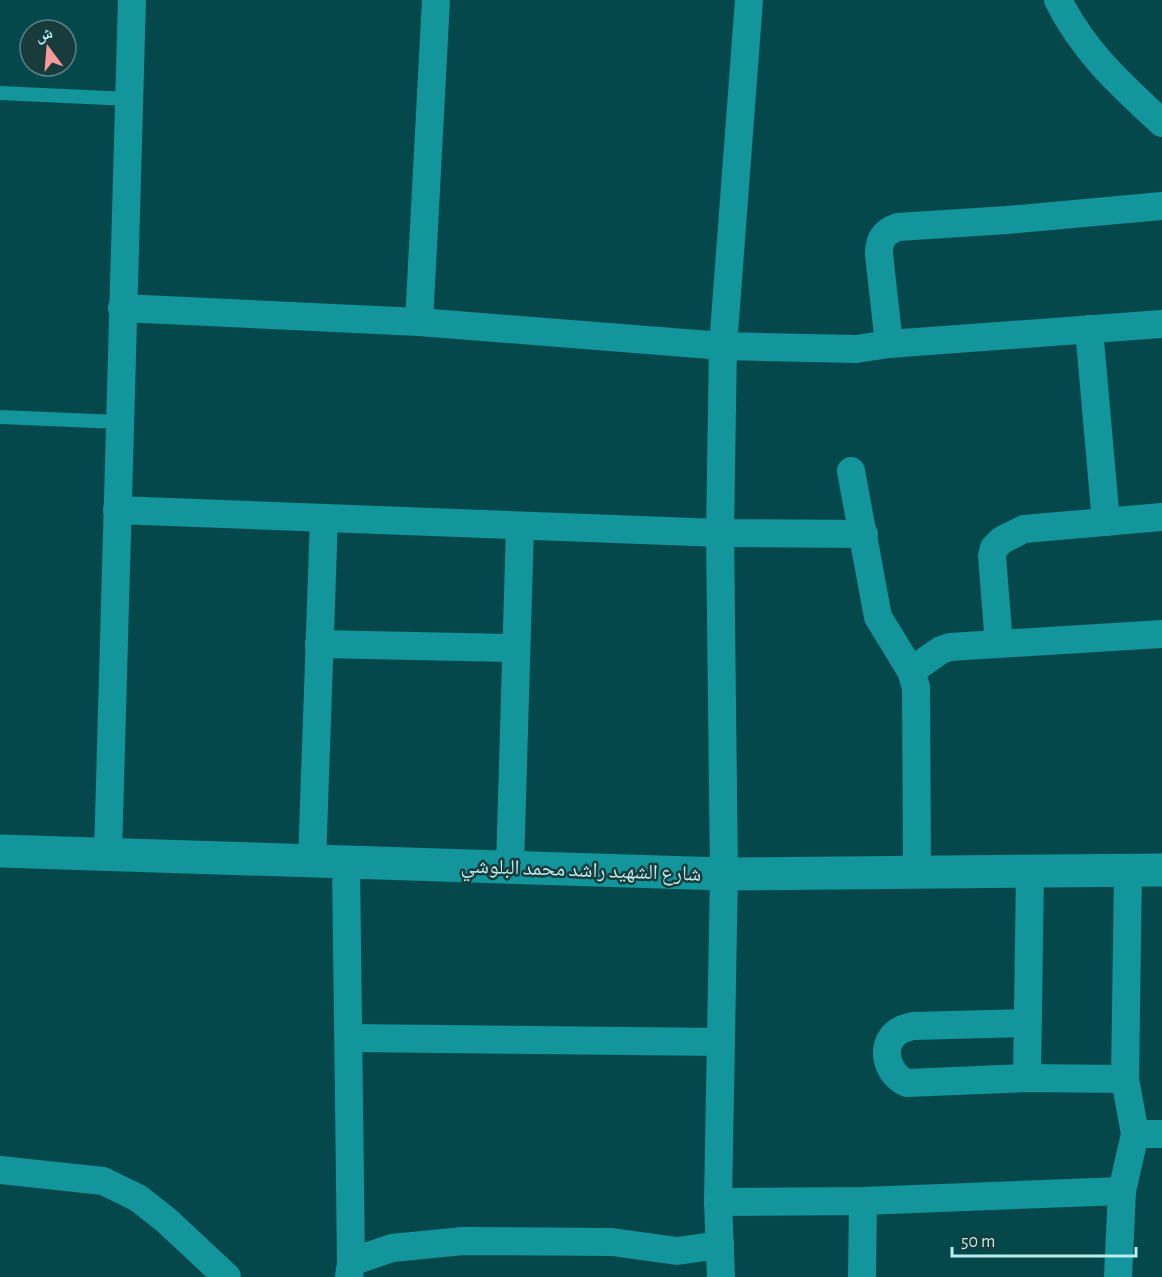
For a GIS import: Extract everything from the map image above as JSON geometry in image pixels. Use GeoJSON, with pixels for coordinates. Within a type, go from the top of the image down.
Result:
{"type":"FeatureCollection","features":[{"type":"Feature","properties":{"kind":"street"},"geometry":{"type":"LineString","coordinates":[[108,854],[132,0]]}},
{"type":"Feature","properties":{"kind":"street"},"geometry":{"type":"LineString","coordinates":[[419,322],[436,0]]}},
{"type":"Feature","properties":{"kind":"street"},"geometry":{"type":"LineString","coordinates":[[721,1277],[718,1202],[724,874],[720,533],[723,346],[749,0]]}},
{"type":"Feature","properties":{"kind":"street"},"geometry":{"type":"LineString","coordinates":[[1058,0],[1084,44],[1107,72],[1162,123]]}},
{"type":"Feature","properties":{"kind":"street"},"geometry":{"type":"LineString","coordinates":[[889,344],[879,254],[879,244],[889,230],[898,227],[1162,206]]}},
{"type":"Feature","properties":{"kind":"street"},"geometry":{"type":"LineString","coordinates":[[122,308],[419,322],[723,346],[856,349],[889,344],[1162,324]]}},
{"type":"Feature","properties":{"kind":"street"},"geometry":{"type":"LineString","coordinates":[[1089,329],[1106,522]]}},
{"type":"Feature","properties":{"kind":"street"},"geometry":{"type":"LineString","coordinates":[[851,471],[878,617],[911,671],[916,687],[917,872]]}},
{"type":"Feature","properties":{"kind":"street"},"geometry":{"type":"LineString","coordinates":[[117,510],[720,533],[864,534]]}},
{"type":"Feature","properties":{"kind":"street"},"geometry":{"type":"LineString","coordinates":[[999,644],[992,556],[994,548],[1002,540],[1024,529],[1162,516]]}},
{"type":"Feature","properties":{"kind":"street"},"geometry":{"type":"LineString","coordinates":[[312,862],[324,518]]}},
{"type":"Feature","properties":{"kind":"street"},"geometry":{"type":"LineString","coordinates":[[510,867],[520,526]]}},
{"type":"Feature","properties":{"kind":"street"},"geometry":{"type":"LineString","coordinates":[[911,671],[941,650],[950,647],[1162,634]]}},
{"type":"Feature","properties":{"kind":"street"},"geometry":{"type":"LineString","coordinates":[[319,644],[516,648]]}},
{"type":"Feature","properties":{"kind":"street","name":"شارع الشهيد راشد محمد البلوشي"},"geometry":{"type":"LineString","coordinates":[[0,851],[724,874],[1162,870]]}},
{"type":"Feature","properties":{"kind":"street"},"geometry":{"type":"LineString","coordinates":[[346,863],[350,1038],[350,1269],[392,1248],[463,1241],[612,1242],[676,1251],[720,1245]]}},
{"type":"Feature","properties":{"kind":"street"},"geometry":{"type":"LineString","coordinates":[[1118,1277],[1122,1191],[1149,1134],[1125,1079],[1128,871]]}},
{"type":"Feature","properties":{"kind":"street"},"geometry":{"type":"LineString","coordinates":[[1027,1078],[1030,872]]}},
{"type":"Feature","properties":{"kind":"street"},"geometry":{"type":"LineString","coordinates":[[1028,1023],[913,1026],[902,1029],[890,1041],[888,1060],[893,1074],[899,1080],[907,1083],[1027,1078],[1125,1079]]}},
{"type":"Feature","properties":{"kind":"street"},"geometry":{"type":"LineString","coordinates":[[350,1038],[721,1042]]}},
{"type":"Feature","properties":{"kind":"street"},"geometry":{"type":"LineString","coordinates":[[0,1170],[104,1181],[138,1198],[166,1220],[227,1277]]}},
{"type":"Feature","properties":{"kind":"street"},"geometry":{"type":"LineString","coordinates":[[718,1202],[863,1202],[1122,1191]]}},
{"type":"Feature","properties":{"kind":"street"},"geometry":{"type":"LineString","coordinates":[[862,1277],[863,1202]]}},
{"type":"Feature","properties":{"kind":"lane"},"geometry":{"type":"LineString","coordinates":[[0,93],[129,99]]}},
{"type":"Feature","properties":{"kind":"lane"},"geometry":{"type":"LineString","coordinates":[[0,417],[119,422]]}}]}
